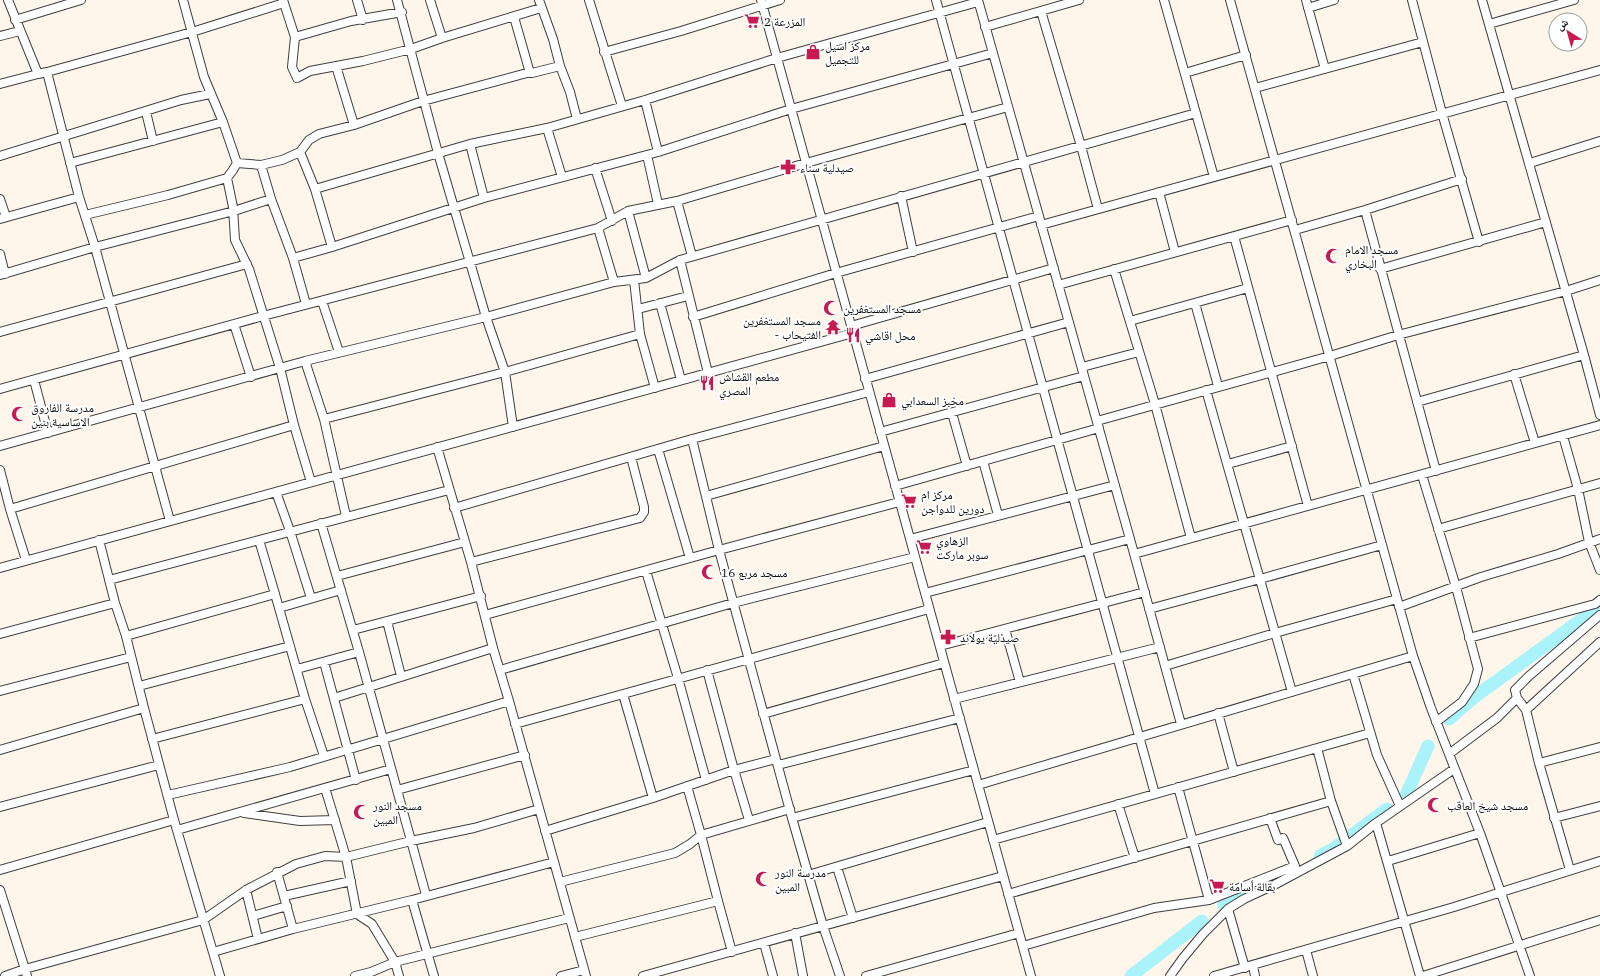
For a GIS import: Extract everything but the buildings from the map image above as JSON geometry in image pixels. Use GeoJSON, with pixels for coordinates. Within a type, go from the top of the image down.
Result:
{"type":"FeatureCollection","features":[{"type":"Feature","properties":{"kind":"street"},"geometry":{"type":"LineString","coordinates":[[0,2],[8,0],[38,74]]}},
{"type":"Feature","properties":{"kind":"street"},"geometry":{"type":"LineString","coordinates":[[15,20],[82,0]]}},
{"type":"Feature","properties":{"kind":"street"},"geometry":{"type":"LineString","coordinates":[[85,216],[227,178],[237,163],[223,122],[204,77],[183,0]]}},
{"type":"Feature","properties":{"kind":"street"},"geometry":{"type":"LineString","coordinates":[[356,0],[363,20]]}},
{"type":"Feature","properties":{"kind":"street"},"geometry":{"type":"LineString","coordinates":[[397,0],[402,12],[423,101],[438,153],[486,317],[505,372],[513,427]]}},
{"type":"Feature","properties":{"kind":"street"},"geometry":{"type":"LineString","coordinates":[[430,0],[442,38]]}},
{"type":"Feature","properties":{"kind":"street"},"geometry":{"type":"LineString","coordinates":[[589,0],[622,106]]}},
{"type":"Feature","properties":{"kind":"street"},"geometry":{"type":"LineString","coordinates":[[604,52],[681,31],[762,2],[780,0]]}},
{"type":"Feature","properties":{"kind":"street"},"geometry":{"type":"LineString","coordinates":[[936,0],[985,172],[1155,794]]}},
{"type":"Feature","properties":{"kind":"street"},"geometry":{"type":"LineString","coordinates":[[985,26],[1079,0]]}},
{"type":"Feature","properties":{"kind":"street"},"geometry":{"type":"LineString","coordinates":[[1164,0],[1214,177]]}},
{"type":"Feature","properties":{"kind":"street"},"geometry":{"type":"LineString","coordinates":[[1230,0],[1276,160],[1413,656],[1436,722],[1480,833],[1530,976]]}},
{"type":"Feature","properties":{"kind":"street"},"geometry":{"type":"LineString","coordinates":[[1325,69],[1307,4],[1334,0]]}},
{"type":"Feature","properties":{"kind":"street"},"geometry":{"type":"LineString","coordinates":[[1412,0],[1442,113],[1479,242]]}},
{"type":"Feature","properties":{"kind":"street"},"geometry":{"type":"LineString","coordinates":[[1482,0],[1530,163],[1600,415]]}},
{"type":"Feature","properties":{"kind":"street"},"geometry":{"type":"LineString","coordinates":[[1489,24],[1553,3],[1574,0]]}},
{"type":"Feature","properties":{"kind":"street"},"geometry":{"type":"LineString","coordinates":[[0,84],[192,32],[284,1],[295,37],[292,67],[297,78],[310,72],[411,49],[442,38],[514,17],[540,4],[554,39],[560,66],[570,92],[577,119]]}},
{"type":"Feature","properties":{"kind":"street"},"geometry":{"type":"LineString","coordinates":[[315,189],[470,144],[547,128],[645,100],[777,58],[978,1],[1181,724]]}},
{"type":"Feature","properties":{"kind":"street"},"geometry":{"type":"LineString","coordinates":[[762,2],[1031,976]]}},
{"type":"Feature","properties":{"kind":"street"},"geometry":{"type":"LineString","coordinates":[[1042,11],[1098,209]]}},
{"type":"Feature","properties":{"kind":"street"},"geometry":{"type":"LineString","coordinates":[[295,37],[351,21],[402,12]]}},
{"type":"Feature","properties":{"kind":"street"},"geometry":{"type":"LineString","coordinates":[[514,17],[530,73]]}},
{"type":"Feature","properties":{"kind":"street"},"geometry":{"type":"LineString","coordinates":[[0,36],[20,32]]}},
{"type":"Feature","properties":{"kind":"street"},"geometry":{"type":"LineString","coordinates":[[1255,88],[1423,42]]}},
{"type":"Feature","properties":{"kind":"street"},"geometry":{"type":"LineString","coordinates":[[293,258],[332,247],[454,206],[658,152],[791,110],[993,53]]}},
{"type":"Feature","properties":{"kind":"street"},"geometry":{"type":"LineString","coordinates":[[1185,73],[1246,55]]}},
{"type":"Feature","properties":{"kind":"street"},"geometry":{"type":"LineString","coordinates":[[336,66],[354,125]]}},
{"type":"Feature","properties":{"kind":"street"},"geometry":{"type":"LineString","coordinates":[[237,163],[261,166],[282,160],[300,152],[309,140],[314,137],[423,101],[560,66]]}},
{"type":"Feature","properties":{"kind":"street"},"geometry":{"type":"LineString","coordinates":[[1041,225],[1600,70]]}},
{"type":"Feature","properties":{"kind":"street"},"geometry":{"type":"LineString","coordinates":[[47,72],[79,197],[111,303],[138,408],[170,521]]}},
{"type":"Feature","properties":{"kind":"street"},"geometry":{"type":"LineString","coordinates":[[0,156],[181,100],[210,94]]}},
{"type":"Feature","properties":{"kind":"street"},"geometry":{"type":"LineString","coordinates":[[645,100],[658,152]]}},
{"type":"Feature","properties":{"kind":"street"},"geometry":{"type":"LineString","coordinates":[[0,389],[306,304],[598,228],[628,211],[677,201],[806,163],[1008,107]]}},
{"type":"Feature","properties":{"kind":"street"},"geometry":{"type":"LineString","coordinates":[[146,112],[153,141]]}},
{"type":"Feature","properties":{"kind":"street"},"geometry":{"type":"LineString","coordinates":[[0,446],[339,352],[486,317],[614,282],[646,278],[680,260],[692,256],[1196,113]]}},
{"type":"Feature","properties":{"kind":"street"},"geometry":{"type":"LineString","coordinates":[[70,163],[223,122]]}},
{"type":"Feature","properties":{"kind":"street"},"geometry":{"type":"LineString","coordinates":[[547,128],[562,177]]}},
{"type":"Feature","properties":{"kind":"street"},"geometry":{"type":"LineString","coordinates":[[470,144],[484,198]]}},
{"type":"Feature","properties":{"kind":"street"},"geometry":{"type":"LineString","coordinates":[[1530,163],[1599,144]]}},
{"type":"Feature","properties":{"kind":"street"},"geometry":{"type":"LineString","coordinates":[[300,152],[315,189],[332,247]]}},
{"type":"Feature","properties":{"kind":"street"},"geometry":{"type":"LineString","coordinates":[[647,155],[658,204]]}},
{"type":"Feature","properties":{"kind":"street"},"geometry":{"type":"LineString","coordinates":[[261,166],[271,199],[293,258],[306,304]]}},
{"type":"Feature","properties":{"kind":"street"},"geometry":{"type":"LineString","coordinates":[[595,168],[612,221]]}},
{"type":"Feature","properties":{"kind":"street"},"geometry":{"type":"LineString","coordinates":[[227,178],[234,211],[235,240],[247,264],[280,368],[294,425],[311,482]]}},
{"type":"Feature","properties":{"kind":"street"},"geometry":{"type":"LineString","coordinates":[[1295,230],[1365,210],[1462,179]]}},
{"type":"Feature","properties":{"kind":"street"},"geometry":{"type":"LineString","coordinates":[[1159,192],[1175,252]]}},
{"type":"Feature","properties":{"kind":"street"},"geometry":{"type":"LineString","coordinates":[[901,196],[913,252]]}},
{"type":"Feature","properties":{"kind":"street"},"geometry":{"type":"LineString","coordinates":[[0,199],[3,218],[79,197]]}},
{"type":"Feature","properties":{"kind":"street"},"geometry":{"type":"LineString","coordinates":[[0,254],[3,274],[95,247],[234,211],[271,199]]}},
{"type":"Feature","properties":{"kind":"street"},"geometry":{"type":"LineString","coordinates":[[677,201],[692,256]]}},
{"type":"Feature","properties":{"kind":"street"},"geometry":{"type":"LineString","coordinates":[[1365,210],[1436,471]]}},
{"type":"Feature","properties":{"kind":"street"},"geometry":{"type":"LineString","coordinates":[[628,211],[646,278]]}},
{"type":"Feature","properties":{"kind":"street"},"geometry":{"type":"LineString","coordinates":[[693,317],[836,273],[1039,216]]}},
{"type":"Feature","properties":{"kind":"street"},"geometry":{"type":"LineString","coordinates":[[1058,285],[1292,220]]}},
{"type":"Feature","properties":{"kind":"street"},"geometry":{"type":"LineString","coordinates":[[1380,269],[1546,222]]}},
{"type":"Feature","properties":{"kind":"street"},"geometry":{"type":"LineString","coordinates":[[598,228],[614,282]]}},
{"type":"Feature","properties":{"kind":"street"},"geometry":{"type":"LineString","coordinates":[[1234,236],[1308,506]]}},
{"type":"Feature","properties":{"kind":"street"},"geometry":{"type":"LineString","coordinates":[[680,260],[708,373]]}},
{"type":"Feature","properties":{"kind":"street"},"geometry":{"type":"LineString","coordinates":[[0,332],[111,303],[247,264]]}},
{"type":"Feature","properties":{"kind":"street"},"geometry":{"type":"LineString","coordinates":[[0,568],[708,373],[1054,268]]}},
{"type":"Feature","properties":{"kind":"street"},"geometry":{"type":"LineString","coordinates":[[1114,269],[1155,404],[1191,538]]}},
{"type":"Feature","properties":{"kind":"street"},"geometry":{"type":"LineString","coordinates":[[634,280],[640,334],[655,388]]}},
{"type":"Feature","properties":{"kind":"street"},"geometry":{"type":"LineString","coordinates":[[895,486],[1058,440],[1155,404],[1330,356],[1398,335],[1566,291],[1600,280]]}},
{"type":"Feature","properties":{"kind":"street"},"geometry":{"type":"LineString","coordinates":[[1130,321],[1248,288]]}},
{"type":"Feature","properties":{"kind":"street"},"geometry":{"type":"LineString","coordinates":[[638,310],[688,296]]}},
{"type":"Feature","properties":{"kind":"street"},"geometry":{"type":"LineString","coordinates":[[322,300],[339,352]]}},
{"type":"Feature","properties":{"kind":"street"},"geometry":{"type":"LineString","coordinates":[[660,303],[681,380]]}},
{"type":"Feature","properties":{"kind":"street"},"geometry":{"type":"LineString","coordinates":[[1195,303],[1218,386]]}},
{"type":"Feature","properties":{"kind":"street"},"geometry":{"type":"LineString","coordinates":[[865,379],[1069,322]]}},
{"type":"Feature","properties":{"kind":"street"},"geometry":{"type":"LineString","coordinates":[[234,324],[251,376]]}},
{"type":"Feature","properties":{"kind":"street"},"geometry":{"type":"LineString","coordinates":[[324,419],[505,372],[640,334]]}},
{"type":"Feature","properties":{"kind":"street"},"geometry":{"type":"LineString","coordinates":[[1082,367],[1139,352]]}},
{"type":"Feature","properties":{"kind":"street"},"geometry":{"type":"LineString","coordinates":[[1417,402],[1584,355]]}},
{"type":"Feature","properties":{"kind":"street"},"geometry":{"type":"LineString","coordinates":[[305,361],[324,419],[346,516]]}},
{"type":"Feature","properties":{"kind":"street"},"geometry":{"type":"LineString","coordinates":[[1514,374],[1535,443]]}},
{"type":"Feature","properties":{"kind":"street"},"geometry":{"type":"LineString","coordinates":[[880,432],[1084,376]]}},
{"type":"Feature","properties":{"kind":"street"},"geometry":{"type":"LineString","coordinates":[[34,380],[48,433]]}},
{"type":"Feature","properties":{"kind":"street"},"geometry":{"type":"LineString","coordinates":[[1206,390],[1292,692]]}},
{"type":"Feature","properties":{"kind":"street"},"geometry":{"type":"LineString","coordinates":[[454,508],[692,439],[869,392]]}},
{"type":"Feature","properties":{"kind":"street"},"geometry":{"type":"LineString","coordinates":[[952,413],[966,466]]}},
{"type":"Feature","properties":{"kind":"street"},"geometry":{"type":"LineString","coordinates":[[10,509],[294,425]]}},
{"type":"Feature","properties":{"kind":"street"},"geometry":{"type":"LineString","coordinates":[[1134,554],[1600,425]]}},
{"type":"Feature","properties":{"kind":"street"},"geometry":{"type":"LineString","coordinates":[[1563,436],[1578,489],[1589,542],[1600,570]]}},
{"type":"Feature","properties":{"kind":"street"},"geometry":{"type":"LineString","coordinates":[[692,439],[719,550],[763,714],[808,875],[840,976]]}},
{"type":"Feature","properties":{"kind":"street"},"geometry":{"type":"LineString","coordinates":[[706,496],[884,446]]}},
{"type":"Feature","properties":{"kind":"street"},"geometry":{"type":"LineString","coordinates":[[1228,464],[1292,446]]}},
{"type":"Feature","properties":{"kind":"street"},"geometry":{"type":"LineString","coordinates":[[437,447],[471,562],[493,648],[585,973],[561,976]]}},
{"type":"Feature","properties":{"kind":"street"},"geometry":{"type":"LineString","coordinates":[[658,449],[690,558]]}},
{"type":"Feature","properties":{"kind":"street"},"geometry":{"type":"LineString","coordinates":[[471,562],[640,518],[644,512],[644,507],[631,457]]}},
{"type":"Feature","properties":{"kind":"street"},"geometry":{"type":"LineString","coordinates":[[983,461],[998,515]]}},
{"type":"Feature","properties":{"kind":"street"},"geometry":{"type":"LineString","coordinates":[[0,470],[10,509],[26,560]]}},
{"type":"Feature","properties":{"kind":"street"},"geometry":{"type":"LineString","coordinates":[[1422,474],[1456,587],[1478,669],[1474,684],[1462,702],[1436,722]]}},
{"type":"Feature","properties":{"kind":"street"},"geometry":{"type":"LineString","coordinates":[[1438,529],[1600,483]]}},
{"type":"Feature","properties":{"kind":"street"},"geometry":{"type":"LineString","coordinates":[[910,539],[1115,485]]}},
{"type":"Feature","properties":{"kind":"street"},"geometry":{"type":"LineString","coordinates":[[109,580],[346,516],[449,490]]}},
{"type":"Feature","properties":{"kind":"street"},"geometry":{"type":"LineString","coordinates":[[276,492],[311,598]]}},
{"type":"Feature","properties":{"kind":"street"},"geometry":{"type":"LineString","coordinates":[[485,615],[899,502]]}},
{"type":"Feature","properties":{"kind":"street"},"geometry":{"type":"LineString","coordinates":[[321,523],[353,630],[426,896]]}},
{"type":"Feature","properties":{"kind":"street"},"geometry":{"type":"LineString","coordinates":[[925,593],[1130,538]]}},
{"type":"Feature","properties":{"kind":"street"},"geometry":{"type":"LineString","coordinates":[[1400,607],[1456,587],[1480,576],[1558,554],[1600,539]]}},
{"type":"Feature","properties":{"kind":"street"},"geometry":{"type":"LineString","coordinates":[[99,540],[115,604],[126,636],[174,820],[220,976]]}},
{"type":"Feature","properties":{"kind":"street"},"geometry":{"type":"LineString","coordinates":[[259,540],[305,699],[324,756]]}},
{"type":"Feature","properties":{"kind":"street"},"geometry":{"type":"LineString","coordinates":[[337,576],[465,542]]}},
{"type":"Feature","properties":{"kind":"street"},"geometry":{"type":"LineString","coordinates":[[1149,609],[1260,580],[1382,545]]}},
{"type":"Feature","properties":{"kind":"street"},"geometry":{"type":"LineString","coordinates":[[500,670],[734,603],[915,557]]}},
{"type":"Feature","properties":{"kind":"street"},"geometry":{"type":"LineString","coordinates":[[646,571],[678,678],[706,780]]}},
{"type":"Feature","properties":{"kind":"street"},"geometry":{"type":"LineString","coordinates":[[279,608],[341,590]]}},
{"type":"Feature","properties":{"kind":"street"},"geometry":{"type":"LineString","coordinates":[[940,646],[1145,592]]}},
{"type":"Feature","properties":{"kind":"street"},"geometry":{"type":"LineString","coordinates":[[126,636],[275,594]]}},
{"type":"Feature","properties":{"kind":"street"},"geometry":{"type":"LineString","coordinates":[[353,630],[480,596]]}},
{"type":"Feature","properties":{"kind":"street"},"geometry":{"type":"LineString","coordinates":[[1165,666],[1397,599]]}},
{"type":"Feature","properties":{"kind":"street"},"geometry":{"type":"LineString","coordinates":[[1469,638],[1595,604],[1600,600]]}},
{"type":"Feature","properties":{"kind":"street"},"geometry":{"type":"LineString","coordinates":[[0,634],[115,604]]}},
{"type":"Feature","properties":{"kind":"street"},"geometry":{"type":"LineString","coordinates":[[515,724],[929,609]]}},
{"type":"Feature","properties":{"kind":"street"},"geometry":{"type":"LineString","coordinates":[[1570,870],[1539,764],[1526,710],[1517,698],[1515,690],[1528,676],[1600,615]]}},
{"type":"Feature","properties":{"kind":"street"},"geometry":{"type":"LineString","coordinates":[[387,621],[401,676]]}},
{"type":"Feature","properties":{"kind":"street"},"geometry":{"type":"LineString","coordinates":[[1005,629],[1020,682]]}},
{"type":"Feature","properties":{"kind":"street"},"geometry":{"type":"LineString","coordinates":[[1526,710],[1600,642]]}},
{"type":"Feature","properties":{"kind":"street"},"geometry":{"type":"LineString","coordinates":[[139,686],[290,646]]}},
{"type":"Feature","properties":{"kind":"street"},"geometry":{"type":"LineString","coordinates":[[954,699],[1160,647]]}},
{"type":"Feature","properties":{"kind":"street"},"geometry":{"type":"LineString","coordinates":[[334,698],[368,686],[493,648]]}},
{"type":"Feature","properties":{"kind":"street"},"geometry":{"type":"LineString","coordinates":[[297,669],[359,652]]}},
{"type":"Feature","properties":{"kind":"street"},"geometry":{"type":"LineString","coordinates":[[978,785],[1139,736],[1413,656]]}},
{"type":"Feature","properties":{"kind":"street"},"geometry":{"type":"LineString","coordinates":[[0,691],[131,657]]}},
{"type":"Feature","properties":{"kind":"street"},"geometry":{"type":"LineString","coordinates":[[324,662],[356,780]]}},
{"type":"Feature","properties":{"kind":"street"},"geometry":{"type":"LineString","coordinates":[[763,714],[944,663]]}},
{"type":"Feature","properties":{"kind":"street"},"geometry":{"type":"LineString","coordinates":[[707,670],[749,820]]}},
{"type":"Feature","properties":{"kind":"street"},"geometry":{"type":"LineString","coordinates":[[1353,674],[1377,755],[1400,806]]}},
{"type":"Feature","properties":{"kind":"street"},"geometry":{"type":"LineString","coordinates":[[623,694],[654,798]]}},
{"type":"Feature","properties":{"kind":"street"},"geometry":{"type":"LineString","coordinates":[[1449,754],[1497,718],[1517,698]]}},
{"type":"Feature","properties":{"kind":"street"},"geometry":{"type":"LineString","coordinates":[[152,739],[305,699]]}},
{"type":"Feature","properties":{"kind":"street"},"geometry":{"type":"LineString","coordinates":[[168,795],[290,767],[509,701]]}},
{"type":"Feature","properties":{"kind":"street"},"geometry":{"type":"LineString","coordinates":[[0,750],[144,708]]}},
{"type":"Feature","properties":{"kind":"street"},"geometry":{"type":"LineString","coordinates":[[1218,713],[1234,772]]}},
{"type":"Feature","properties":{"kind":"street"},"geometry":{"type":"LineString","coordinates":[[545,830],[654,798],[734,770],[777,762],[960,718]]}},
{"type":"Feature","properties":{"kind":"street"},"geometry":{"type":"LineString","coordinates":[[993,840],[1370,733]]}},
{"type":"Feature","properties":{"kind":"street"},"geometry":{"type":"LineString","coordinates":[[1539,764],[1600,747]]}},
{"type":"Feature","properties":{"kind":"street"},"geometry":{"type":"LineString","coordinates":[[1317,748],[1331,800],[1348,846]]}},
{"type":"Feature","properties":{"kind":"street"},"geometry":{"type":"LineString","coordinates":[[397,790],[524,755]]}},
{"type":"Feature","properties":{"kind":"street"},"geometry":{"type":"LineString","coordinates":[[0,807],[159,765]]}},
{"type":"Feature","properties":{"kind":"street"},"geometry":{"type":"LineString","coordinates":[[177,830],[391,769]]}},
{"type":"Feature","properties":{"kind":"street"},"geometry":{"type":"LineString","coordinates":[[1170,976],[1203,934],[1228,909],[1244,899],[1348,846],[1376,823],[1454,769]]}},
{"type":"Feature","properties":{"kind":"street"},"geometry":{"type":"LineString","coordinates":[[792,818],[974,770]]}},
{"type":"Feature","properties":{"kind":"street"},"geometry":{"type":"LineString","coordinates":[[687,786],[732,952]]}},
{"type":"Feature","properties":{"kind":"street"},"geometry":{"type":"LineString","coordinates":[[1178,787],[1209,900]]}},
{"type":"Feature","properties":{"kind":"street"},"geometry":{"type":"LineString","coordinates":[[325,788],[346,857],[357,914],[372,924],[395,962],[399,976]]}},
{"type":"Feature","properties":{"kind":"street"},"geometry":{"type":"LineString","coordinates":[[1008,894],[1331,800]]}},
{"type":"Feature","properties":{"kind":"street"},"geometry":{"type":"LineString","coordinates":[[1118,804],[1134,858]]}},
{"type":"Feature","properties":{"kind":"street"},"geometry":{"type":"LineString","coordinates":[[1554,818],[1600,806]]}},
{"type":"Feature","properties":{"kind":"street"},"geometry":{"type":"LineString","coordinates":[[5,976],[26,973],[203,920],[246,890],[277,872],[296,864],[325,856],[346,857],[411,841],[474,828],[539,809]]}},
{"type":"Feature","properties":{"kind":"street"},"geometry":{"type":"LineString","coordinates":[[560,882],[675,853],[701,835],[790,809]]}},
{"type":"Feature","properties":{"kind":"street"},"geometry":{"type":"LineString","coordinates":[[241,812],[300,821],[335,820]]}},
{"type":"Feature","properties":{"kind":"street"},"geometry":{"type":"LineString","coordinates":[[1023,946],[1154,908],[1209,900],[1295,866],[1283,838],[1278,840],[1270,818]]}},
{"type":"Feature","properties":{"kind":"street"},"geometry":{"type":"LineString","coordinates":[[0,870],[174,820]]}},
{"type":"Feature","properties":{"kind":"street"},"geometry":{"type":"LineString","coordinates":[[808,875],[988,822]]}},
{"type":"Feature","properties":{"kind":"street"},"geometry":{"type":"LineString","coordinates":[[1376,823],[1420,976]]}},
{"type":"Feature","properties":{"kind":"street"},"geometry":{"type":"LineString","coordinates":[[1388,862],[1480,833]]}},
{"type":"Feature","properties":{"kind":"street"},"geometry":{"type":"LineString","coordinates":[[1214,976],[1405,922],[1600,861]]}},
{"type":"Feature","properties":{"kind":"street"},"geometry":{"type":"LineString","coordinates":[[213,952],[294,929],[412,900],[554,862]]}},
{"type":"Feature","properties":{"kind":"street"},"geometry":{"type":"LineString","coordinates":[[837,867],[853,918]]}},
{"type":"Feature","properties":{"kind":"street"},"geometry":{"type":"LineString","coordinates":[[277,872],[294,929]]}},
{"type":"Feature","properties":{"kind":"street"},"geometry":{"type":"LineString","coordinates":[[643,976],[1003,876]]}},
{"type":"Feature","properties":{"kind":"street"},"geometry":{"type":"LineString","coordinates":[[284,896],[351,881]]}},
{"type":"Feature","properties":{"kind":"street"},"geometry":{"type":"LineString","coordinates":[[0,890],[26,973]]}},
{"type":"Feature","properties":{"kind":"street"},"geometry":{"type":"LineString","coordinates":[[246,890],[258,939]]}},
{"type":"Feature","properties":{"kind":"street"},"geometry":{"type":"LineString","coordinates":[[412,900],[434,976]]}},
{"type":"Feature","properties":{"kind":"street"},"geometry":{"type":"LineString","coordinates":[[574,937],[718,901]]}},
{"type":"Feature","properties":{"kind":"street"},"geometry":{"type":"LineString","coordinates":[[253,916],[287,906]]}},
{"type":"Feature","properties":{"kind":"street"},"geometry":{"type":"LineString","coordinates":[[1228,909],[1249,967],[1255,976]]}},
{"type":"Feature","properties":{"kind":"street"},"geometry":{"type":"LineString","coordinates":[[354,976],[371,972],[395,962],[427,953],[569,918]]}},
{"type":"Feature","properties":{"kind":"street"},"geometry":{"type":"LineString","coordinates":[[1423,976],[1600,920]]}},
{"type":"Feature","properties":{"kind":"street"},"geometry":{"type":"LineString","coordinates":[[795,933],[803,976]]}},
{"type":"Feature","properties":{"kind":"street"},"geometry":{"type":"LineString","coordinates":[[866,976],[1019,933]]}},
{"type":"Feature","properties":{"kind":"street"},"geometry":{"type":"LineString","coordinates":[[764,943],[773,976]]}},
{"type":"Feature","properties":{"kind":"street"},"geometry":{"type":"LineString","coordinates":[[1306,950],[1313,976]]}},
{"type":"Feature","properties":{"kind":"waterway"},"geometry":{"type":"LineString","coordinates":[[1449,719],[1473,698],[1585,617],[1600,604]]}},
{"type":"Feature","properties":{"kind":"waterway"},"geometry":{"type":"LineString","coordinates":[[1406,795],[1428,746]]}},
{"type":"Feature","properties":{"kind":"waterway"},"geometry":{"type":"LineString","coordinates":[[1320,856],[1333,849],[1387,809]]}},
{"type":"Feature","properties":{"kind":"waterway"},"geometry":{"type":"LineString","coordinates":[[1224,905],[1251,892]]}},
{"type":"Feature","properties":{"kind":"waterway"},"geometry":{"type":"LineString","coordinates":[[1131,976],[1202,921]]}},
{"type":"Feature","properties":{"kind":"place","name":"المزرعة 2"},"geometry":{"type":"Point","coordinates":[752,21]}},
{"type":"Feature","properties":{"kind":"place","name":"مركز اسيل للتجميل"},"geometry":{"type":"Point","coordinates":[813,52]}},
{"type":"Feature","properties":{"kind":"place","name":"صيدلية سناء"},"geometry":{"type":"Point","coordinates":[788,167]}},
{"type":"Feature","properties":{"kind":"place","name":"مسجد الامام البخاري"},"geometry":{"type":"Point","coordinates":[1333,256]}},
{"type":"Feature","properties":{"kind":"place","name":"مسجد المستغفرين"},"geometry":{"type":"Point","coordinates":[831,308]}},
{"type":"Feature","properties":{"kind":"place","name":"مسجد المستغفرين - الفتيحاب"},"geometry":{"type":"Point","coordinates":[833,327]}},
{"type":"Feature","properties":{"kind":"place","name":"محل اقاشي"},"geometry":{"type":"Point","coordinates":[853,335]}},
{"type":"Feature","properties":{"kind":"place","name":"مطعم القشاش المصري"},"geometry":{"type":"Point","coordinates":[707,383]}},
{"type":"Feature","properties":{"kind":"place","name":"مخبز السعدابي"},"geometry":{"type":"Point","coordinates":[889,400]}},
{"type":"Feature","properties":{"kind":"place","name":"مدرسة الفاروق الاساسية بنين"},"geometry":{"type":"Point","coordinates":[19,414]}},
{"type":"Feature","properties":{"kind":"place","name":"مركز ام دورين للدواجن"},"geometry":{"type":"Point","coordinates":[909,501]}},
{"type":"Feature","properties":{"kind":"place","name":"الزهاوي سوبر ماركت"},"geometry":{"type":"Point","coordinates":[924,547]}},
{"type":"Feature","properties":{"kind":"place","name":"مسجد مربع 16"},"geometry":{"type":"Point","coordinates":[709,572]}},
{"type":"Feature","properties":{"kind":"place","name":"صيدلية يولاند"},"geometry":{"type":"Point","coordinates":[948,637]}},
{"type":"Feature","properties":{"kind":"place","name":"مسجد شيخ العاقب"},"geometry":{"type":"Point","coordinates":[1435,805]}},
{"type":"Feature","properties":{"kind":"place","name":"مسجد النور المبين"},"geometry":{"type":"Point","coordinates":[361,812]}},
{"type":"Feature","properties":{"kind":"place","name":"مدرسة النور المبين"},"geometry":{"type":"Point","coordinates":[763,879]}},
{"type":"Feature","properties":{"kind":"place","name":"بقالة أسامة"},"geometry":{"type":"Point","coordinates":[1217,886]}}]}
